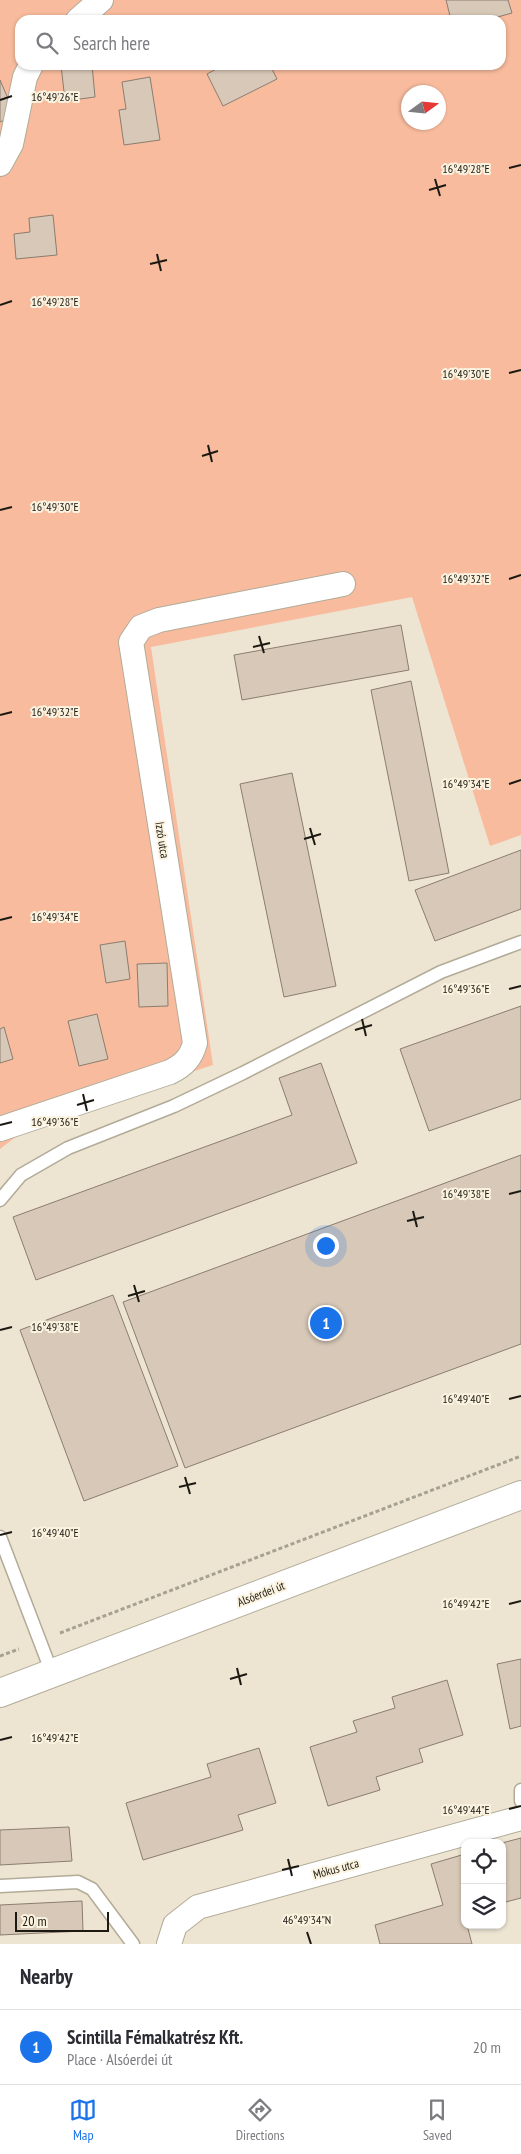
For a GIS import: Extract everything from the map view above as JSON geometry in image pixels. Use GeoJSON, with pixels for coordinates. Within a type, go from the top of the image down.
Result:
{"type":"FeatureCollection","features":[{"type":"Feature","properties":{"kind":"main road","name":"Alsóerdei út"},"geometry":{"type":"LineString","coordinates":[[0,1693],[521,1495]]}},
{"type":"Feature","properties":{"kind":"street"},"geometry":{"type":"LineString","coordinates":[[84,15],[101,0]]}},
{"type":"Feature","properties":{"kind":"street"},"geometry":{"type":"LineString","coordinates":[[0,164],[11,144],[25,77],[28,70]]}},
{"type":"Feature","properties":{"kind":"street","name":"Izzó utca"},"geometry":{"type":"LineString","coordinates":[[0,1129],[170,1072],[183,1066],[192,1055],[195,1043],[131,642],[141,627],[159,620],[343,584]]}},
{"type":"Feature","properties":{"kind":"street","name":"Mókus utca"},"geometry":{"type":"LineString","coordinates":[[169,1944],[175,1925],[198,1907],[521,1818]]}},
{"type":"Feature","properties":{"kind":"lane"},"geometry":{"type":"LineString","coordinates":[[0,1200],[21,1176],[68,1148],[174,1106],[441,972],[521,942]]}},
{"type":"Feature","properties":{"kind":"lane"},"geometry":{"type":"LineString","coordinates":[[0,1537],[52,1673]]}},
{"type":"Feature","properties":{"kind":"lane"},"geometry":{"type":"LineString","coordinates":[[521,1790],[521,1801]]}},
{"type":"Feature","properties":{"kind":"lane"},"geometry":{"type":"LineString","coordinates":[[0,1886],[78,1882],[92,1889],[133,1944]]}},
{"type":"Feature","properties":{"kind":"path"},"geometry":{"type":"LineString","coordinates":[[0,1656],[521,1456]]}},
{"type":"Feature","properties":{"kind":"shaded area"},"geometry":{"type":"Polygon","coordinates":[[[0,0],[521,0],[521,835],[490,846],[412,597],[151,647],[213,1065],[35,1122],[0,1149],[0,0]]]}},
{"type":"Feature","properties":{"kind":"building"},"geometry":{"type":"Polygon","coordinates":[[[446,0],[508,0],[512,13],[505,15],[450,15],[446,0]]]}},
{"type":"Feature","properties":{"kind":"building"},"geometry":{"type":"Polygon","coordinates":[[[62,70],[92,70],[95,97],[65,101],[62,70]]]}},
{"type":"Feature","properties":{"kind":"building"},"geometry":{"type":"Polygon","coordinates":[[[215,70],[272,70],[277,79],[223,106],[207,74],[215,70]]]}},
{"type":"Feature","properties":{"kind":"building"},"geometry":{"type":"Polygon","coordinates":[[[150,77],[160,140],[124,145],[119,110],[126,109],[122,82],[150,77]]]}},
{"type":"Feature","properties":{"kind":"building"},"geometry":{"type":"Polygon","coordinates":[[[0,80],[15,115],[0,122],[0,80]]]}},
{"type":"Feature","properties":{"kind":"building"},"geometry":{"type":"Polygon","coordinates":[[[53,215],[57,255],[16,259],[14,234],[30,232],[29,218],[53,215]]]}},
{"type":"Feature","properties":{"kind":"building"},"geometry":{"type":"Polygon","coordinates":[[[401,625],[409,670],[242,700],[234,655],[401,625]]]}},
{"type":"Feature","properties":{"kind":"building"},"geometry":{"type":"Polygon","coordinates":[[[411,681],[449,873],[409,881],[371,690],[411,681]]]}},
{"type":"Feature","properties":{"kind":"building"},"geometry":{"type":"Polygon","coordinates":[[[292,773],[336,986],[284,997],[240,784],[292,773]]]}},
{"type":"Feature","properties":{"kind":"building"},"geometry":{"type":"Polygon","coordinates":[[[521,850],[521,909],[435,941],[415,890],[521,850]]]}},
{"type":"Feature","properties":{"kind":"building"},"geometry":{"type":"Polygon","coordinates":[[[125,941],[130,979],[106,983],[100,945],[125,941]]]}},
{"type":"Feature","properties":{"kind":"building"},"geometry":{"type":"Polygon","coordinates":[[[167,963],[168,1006],[139,1007],[137,964],[167,963]]]}},
{"type":"Feature","properties":{"kind":"building"},"geometry":{"type":"Polygon","coordinates":[[[521,1006],[521,1099],[429,1131],[400,1049],[521,1006]]]}},
{"type":"Feature","properties":{"kind":"building"},"geometry":{"type":"Polygon","coordinates":[[[97,1014],[108,1059],[79,1066],[68,1021],[97,1014]]]}},
{"type":"Feature","properties":{"kind":"building"},"geometry":{"type":"Polygon","coordinates":[[[4,1027],[13,1059],[0,1063],[0,1029],[4,1027]]]}},
{"type":"Feature","properties":{"kind":"building"},"geometry":{"type":"Polygon","coordinates":[[[321,1063],[357,1163],[36,1280],[13,1217],[292,1115],[279,1078],[321,1063]]]}},
{"type":"Feature","properties":{"kind":"building"},"geometry":{"type":"Polygon","coordinates":[[[521,1155],[521,1344],[185,1468],[123,1302],[521,1155]]]}},
{"type":"Feature","properties":{"kind":"building"},"geometry":{"type":"Polygon","coordinates":[[[113,1295],[178,1466],[84,1501],[20,1330],[113,1295]]]}},
{"type":"Feature","properties":{"kind":"building"},"geometry":{"type":"Polygon","coordinates":[[[521,1659],[521,1726],[510,1729],[497,1664],[521,1659]]]}},
{"type":"Feature","properties":{"kind":"building"},"geometry":{"type":"Polygon","coordinates":[[[447,1680],[463,1735],[419,1749],[423,1762],[376,1777],[380,1790],[328,1806],[310,1747],[357,1732],[353,1721],[395,1708],[392,1697],[447,1680]]]}},
{"type":"Feature","properties":{"kind":"building"},"geometry":{"type":"Polygon","coordinates":[[[259,1748],[276,1803],[238,1815],[243,1830],[143,1860],[126,1803],[211,1777],[207,1764],[259,1748]]]}},
{"type":"Feature","properties":{"kind":"building"},"geometry":{"type":"Polygon","coordinates":[[[69,1827],[72,1861],[0,1865],[0,1830],[69,1827]]]}},
{"type":"Feature","properties":{"kind":"building"},"geometry":{"type":"Polygon","coordinates":[[[521,1838],[521,1898],[506,1902],[506,1884],[506,1842],[521,1838]]]}},
{"type":"Feature","properties":{"kind":"building"},"geometry":{"type":"Polygon","coordinates":[[[461,1855],[461,1929],[468,1929],[472,1944],[380,1944],[375,1925],[443,1905],[431,1864],[461,1855]]]}},
{"type":"Feature","properties":{"kind":"building"},"geometry":{"type":"Polygon","coordinates":[[[82,1901],[83,1931],[0,1935],[0,1905],[82,1901]]]}},
{"type":"Feature","properties":{"kind":"place","name":"Scintilla Fémalkatrész Kft."},"geometry":{"type":"Point","coordinates":[326,1323]}}]}
